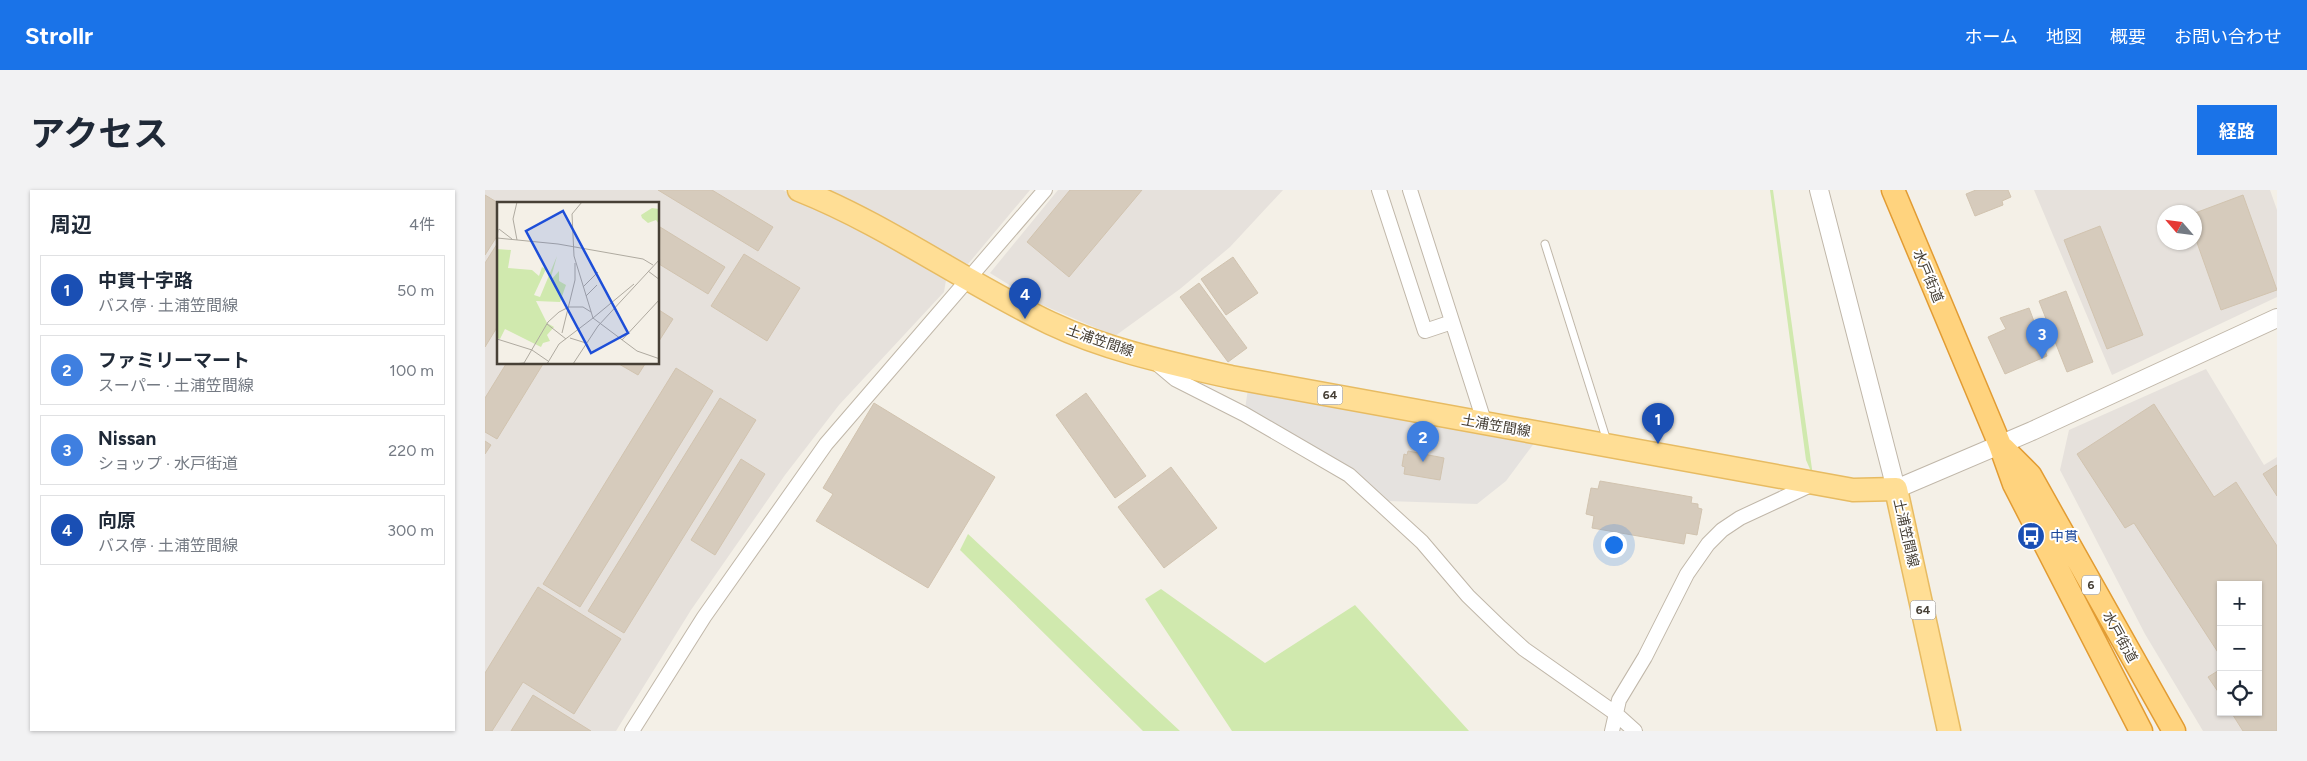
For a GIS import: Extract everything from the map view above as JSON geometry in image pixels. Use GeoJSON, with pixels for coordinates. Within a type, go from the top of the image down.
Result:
{"type":"FeatureCollection","features":[{"type":"Feature","properties":{"kind":"highway","name":"水戸街道"},"geometry":{"type":"LineString","coordinates":[[1893,190],[2000,445],[2014,484],[2137,729]]}},
{"type":"Feature","properties":{"kind":"highway","name":"水戸街道"},"geometry":{"type":"LineString","coordinates":[[2000,445],[2030,475],[2174,731]]}},
{"type":"Feature","properties":{"kind":"main road","name":"土浦笠間線"},"geometry":{"type":"LineString","coordinates":[[799,190],[858,218],[967,280],[1074,334],[1150,358],[1231,377],[1858,491],[1895,489],[1949,731]]}},
{"type":"Feature","properties":{"kind":"street"},"geometry":{"type":"LineString","coordinates":[[632,731],[704,617],[826,444],[1045,190]]}},
{"type":"Feature","properties":{"kind":"street"},"geometry":{"type":"LineString","coordinates":[[1379,190],[1425,331],[1452,322]]}},
{"type":"Feature","properties":{"kind":"street"},"geometry":{"type":"LineString","coordinates":[[1409,190],[1485,424]]}},
{"type":"Feature","properties":{"kind":"street"},"geometry":{"type":"LineString","coordinates":[[1819,190],[1895,489],[2000,445],[2277,318]]}},
{"type":"Feature","properties":{"kind":"street"},"geometry":{"type":"LineString","coordinates":[[1150,358],[1175,379],[1244,414],[1349,475],[1422,542],[1468,596],[1513,638],[1556,672],[1615,713],[1635,731]]}},
{"type":"Feature","properties":{"kind":"street"},"geometry":{"type":"LineString","coordinates":[[1612,731],[1619,700],[1645,658],[1687,574],[1708,544],[1722,530],[1740,518],[1814,483]]}},
{"type":"Feature","properties":{"kind":"lane"},"geometry":{"type":"LineString","coordinates":[[1545,244],[1609,446]]}},
{"type":"Feature","properties":{"kind":"shaded area"},"geometry":{"type":"Polygon","coordinates":[[[485,190],[783,190],[878,238],[946,280],[944,292],[839,405],[785,475],[691,610],[616,731],[485,731],[485,190]]]}},
{"type":"Feature","properties":{"kind":"shaded area"},"geometry":{"type":"Polygon","coordinates":[[[813,190],[1030,190],[968,264],[958,261],[813,190]]]}},
{"type":"Feature","properties":{"kind":"shaded area"},"geometry":{"type":"Polygon","coordinates":[[[1058,190],[1283,190],[1230,247],[1180,289],[1115,336],[1040,304],[990,273],[1058,190]]]}},
{"type":"Feature","properties":{"kind":"shaded area"},"geometry":{"type":"Polygon","coordinates":[[[2034,190],[2270,190],[2277,210],[2277,297],[2112,375],[2034,190]]]}},
{"type":"Feature","properties":{"kind":"shaded area"},"geometry":{"type":"Polygon","coordinates":[[[2206,369],[2264,465],[2277,457],[2277,731],[2203,731],[2145,634],[2060,470],[2069,430],[2206,369]]]}},
{"type":"Feature","properties":{"kind":"shaded area"},"geometry":{"type":"Polygon","coordinates":[[[1248,389],[1535,442],[1506,481],[1477,504],[1387,501],[1345,464],[1245,409],[1248,389]]]}},
{"type":"Feature","properties":{"kind":"green space"},"geometry":{"type":"Polygon","coordinates":[[[1770,190],[1773,190],[1813,476],[1806,460],[1770,190]]]}},
{"type":"Feature","properties":{"kind":"green space"},"geometry":{"type":"Polygon","coordinates":[[[968,534],[1180,731],[1143,731],[960,550],[968,534]]]}},
{"type":"Feature","properties":{"kind":"green space"},"geometry":{"type":"Polygon","coordinates":[[[1161,589],[1265,663],[1355,605],[1469,731],[1232,731],[1145,599],[1161,589]]]}},
{"type":"Feature","properties":{"kind":"building"},"geometry":{"type":"Polygon","coordinates":[[[658,190],[712,190],[773,227],[758,251],[658,190]]]}},
{"type":"Feature","properties":{"kind":"building"},"geometry":{"type":"Polygon","coordinates":[[[1070,190],[1142,190],[1069,277],[1027,242],[1070,190]]]}},
{"type":"Feature","properties":{"kind":"building"},"geometry":{"type":"Polygon","coordinates":[[[1976,190],[2008,190],[2011,197],[2002,201],[2003,205],[1975,216],[1966,194],[1976,190]]]}},
{"type":"Feature","properties":{"kind":"building"},"geometry":{"type":"Polygon","coordinates":[[[485,195],[497,202],[497,236],[485,255],[485,195]]]}},
{"type":"Feature","properties":{"kind":"building"},"geometry":{"type":"Polygon","coordinates":[[[2243,195],[2277,290],[2221,310],[2200,250],[2202,250],[2202,210],[2243,195]]]}},
{"type":"Feature","properties":{"kind":"building"},"geometry":{"type":"Polygon","coordinates":[[[2100,226],[2143,335],[2107,349],[2064,240],[2100,226]]]}},
{"type":"Feature","properties":{"kind":"building"},"geometry":{"type":"Polygon","coordinates":[[[660,227],[725,267],[708,294],[660,265],[660,227]]]}},
{"type":"Feature","properties":{"kind":"building"},"geometry":{"type":"Polygon","coordinates":[[[497,244],[497,327],[485,347],[485,263],[497,244]]]}},
{"type":"Feature","properties":{"kind":"building"},"geometry":{"type":"Polygon","coordinates":[[[744,254],[800,288],[767,341],[711,306],[744,254]]]}},
{"type":"Feature","properties":{"kind":"building"},"geometry":{"type":"Polygon","coordinates":[[[1233,257],[1258,293],[1226,315],[1201,279],[1233,257]]]}},
{"type":"Feature","properties":{"kind":"building"},"geometry":{"type":"Polygon","coordinates":[[[1199,283],[1247,348],[1228,362],[1180,297],[1199,283]]]}},
{"type":"Feature","properties":{"kind":"building"},"geometry":{"type":"Polygon","coordinates":[[[2066,291],[2093,362],[2067,372],[2039,301],[2066,291]]]}},
{"type":"Feature","properties":{"kind":"building"},"geometry":{"type":"Polygon","coordinates":[[[2029,308],[2047,356],[2005,374],[1988,337],[2006,329],[2000,318],[2029,308]]]}},
{"type":"Feature","properties":{"kind":"building"},"geometry":{"type":"Polygon","coordinates":[[[660,311],[673,319],[660,339],[660,311]]]}},
{"type":"Feature","properties":{"kind":"building"},"geometry":{"type":"Polygon","coordinates":[[[505,365],[542,365],[497,439],[485,432],[485,398],[505,365]]]}},
{"type":"Feature","properties":{"kind":"building"},"geometry":{"type":"Polygon","coordinates":[[[621,365],[644,365],[638,375],[621,365]]]}},
{"type":"Feature","properties":{"kind":"building"},"geometry":{"type":"Polygon","coordinates":[[[676,368],[713,391],[580,607],[543,584],[676,368]]]}},
{"type":"Feature","properties":{"kind":"building"},"geometry":{"type":"Polygon","coordinates":[[[1086,393],[1146,476],[1115,498],[1056,415],[1086,393]]]}},
{"type":"Feature","properties":{"kind":"building"},"geometry":{"type":"Polygon","coordinates":[[[720,398],[756,420],[624,633],[588,611],[720,398]]]}},
{"type":"Feature","properties":{"kind":"building"},"geometry":{"type":"Polygon","coordinates":[[[874,403],[995,477],[928,588],[816,521],[833,494],[823,488],[874,403]]]}},
{"type":"Feature","properties":{"kind":"building"},"geometry":{"type":"Polygon","coordinates":[[[2154,404],[2214,497],[2236,482],[2277,546],[2277,731],[2243,731],[2234,716],[2262,716],[2262,581],[2217,581],[2217,651],[2134,523],[2125,528],[2077,454],[2154,404]]]}},
{"type":"Feature","properties":{"kind":"building"},"geometry":{"type":"Polygon","coordinates":[[[485,441],[491,445],[485,454],[485,441]]]}},
{"type":"Feature","properties":{"kind":"building"},"geometry":{"type":"Polygon","coordinates":[[[1408,451],[1444,458],[1440,480],[1404,474],[1405,467],[1402,466],[1404,454],[1407,455],[1408,451]]]}},
{"type":"Feature","properties":{"kind":"building"},"geometry":{"type":"Polygon","coordinates":[[[741,459],[765,474],[715,555],[691,540],[741,459]]]}},
{"type":"Feature","properties":{"kind":"building"},"geometry":{"type":"Polygon","coordinates":[[[2277,465],[2277,496],[2263,474],[2277,465]]]}},
{"type":"Feature","properties":{"kind":"building"},"geometry":{"type":"Polygon","coordinates":[[[1171,467],[1217,528],[1164,568],[1118,507],[1171,467]]]}},
{"type":"Feature","properties":{"kind":"building"},"geometry":{"type":"Polygon","coordinates":[[[1600,481],[1692,497],[1691,503],[1698,504],[1698,508],[1702,509],[1697,535],[1686,533],[1684,544],[1592,528],[1594,516],[1586,514],[1591,488],[1598,489],[1600,481]]]}},
{"type":"Feature","properties":{"kind":"building"},"geometry":{"type":"Polygon","coordinates":[[[538,587],[621,639],[574,714],[523,682],[492,731],[485,731],[485,673],[538,587]]]}},
{"type":"Feature","properties":{"kind":"building"},"geometry":{"type":"Polygon","coordinates":[[[2217,671],[2217,690],[2208,677],[2217,671]]]}},
{"type":"Feature","properties":{"kind":"building"},"geometry":{"type":"Polygon","coordinates":[[[533,695],[591,731],[511,731],[533,695]]]}},
{"type":"Feature","properties":{"kind":"place","name":"向原"},"geometry":{"type":"Point","coordinates":[1025,319]}},
{"type":"Feature","properties":{"kind":"place","name":"Nissan"},"geometry":{"type":"Point","coordinates":[2042,359]}},
{"type":"Feature","properties":{"kind":"place","name":"中貫十字路"},"geometry":{"type":"Point","coordinates":[1658,444]}},
{"type":"Feature","properties":{"kind":"place","name":"ファミリーマート"},"geometry":{"type":"Point","coordinates":[1423,462]}},
{"type":"Feature","properties":{"kind":"place","name":"中貫"},"geometry":{"type":"Point","coordinates":[2031,536]}}]}
